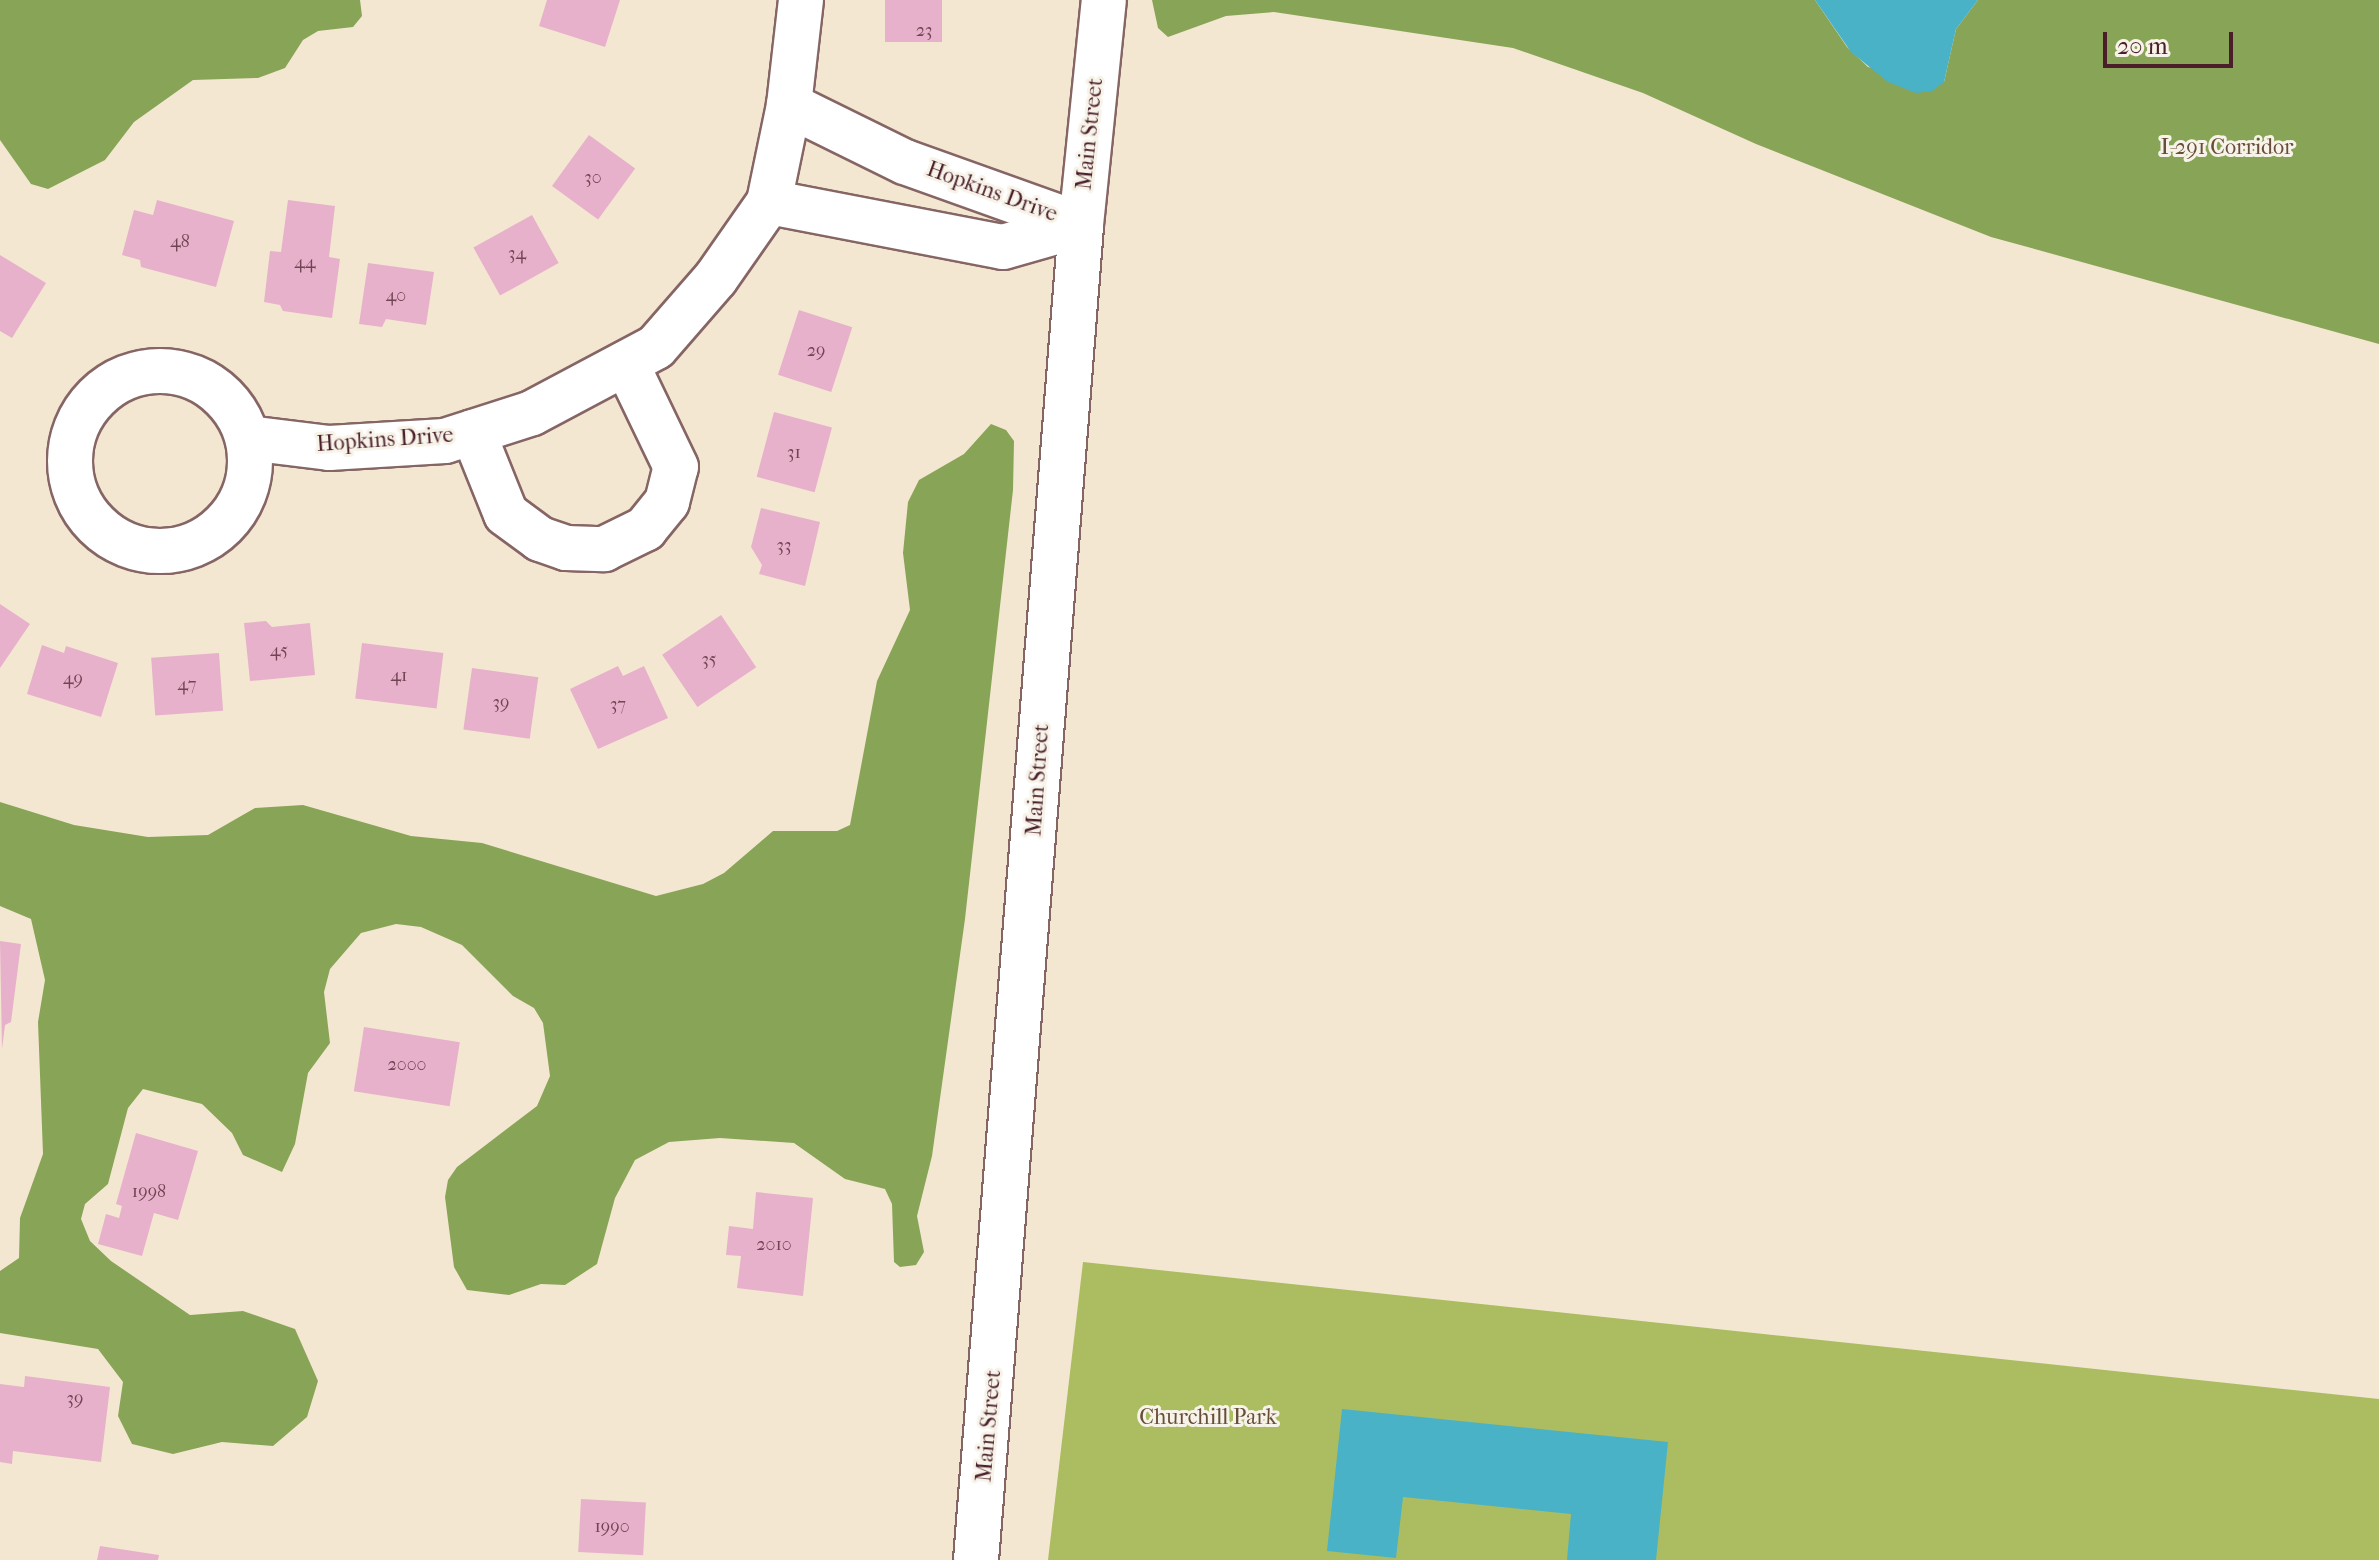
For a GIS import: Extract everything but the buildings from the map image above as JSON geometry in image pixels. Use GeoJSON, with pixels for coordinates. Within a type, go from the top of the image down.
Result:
{"type":"FeatureCollection","features":[{"type":"Feature","properties":{"kind":"street","name":"Hopkins Drive"},"geometry":{"type":"LineString","coordinates":[[248,438],[329,448],[445,441],[532,413],[656,347],[716,278],[769,202],[789,105],[801,0]]}},
{"type":"Feature","properties":{"kind":"street","name":"Main Street"},"geometry":{"type":"LineString","coordinates":[[976,1560],[1081,225],[1104,0]]}},
{"type":"Feature","properties":{"kind":"street","name":"Hopkins Drive"},"geometry":{"type":"LineString","coordinates":[[789,105],[905,162],[1081,225]]}},
{"type":"Feature","properties":{"kind":"street","name":"Hopkins Drive"},"geometry":{"type":"LineString","coordinates":[[769,202],[1003,247],[1081,225]]}},
{"type":"Feature","properties":{"kind":"street","name":"Hopkins Drive"},"geometry":{"type":"LineString","coordinates":[[473,432],[506,514],[540,539],[566,548],[604,549],[645,529],[667,502],[676,467],[626,363]]}},
{"type":"Feature","properties":{"kind":"street"},"geometry":{"type":"LineString","coordinates":[[163,371],[192,376],[217,391],[248,438],[250,469],[243,499],[225,524],[201,542],[171,551],[140,549],[112,537],[89,517],[74,490],[70,461],[74,433],[98,397],[135,375],[163,371]]}},
{"type":"Feature","properties":{"kind":"green space"},"geometry":{"type":"Polygon","coordinates":[[[0,0],[360,0],[362,16],[353,27],[318,31],[303,40],[285,68],[258,78],[193,80],[134,122],[105,160],[48,189],[31,184],[0,140],[0,0]]]}},
{"type":"Feature","properties":{"kind":"green space","name":"I-291 Corridor"},"geometry":{"type":"Polygon","coordinates":[[[1152,0],[1815,0],[1847,47],[1868,67],[1944,82],[1956,29],[1978,0],[2379,0],[2379,344],[1991,237],[1756,144],[1643,93],[1513,48],[1274,12],[1226,16],[1168,37],[1158,28],[1152,0]]]}},
{"type":"Feature","properties":{"kind":"green space"},"geometry":{"type":"Polygon","coordinates":[[[991,424],[1006,430],[1014,441],[1013,490],[965,919],[932,1156],[917,1216],[924,1252],[916,1265],[900,1267],[894,1262],[892,1204],[885,1189],[845,1179],[794,1143],[720,1138],[669,1142],[635,1160],[615,1198],[597,1264],[565,1285],[541,1284],[509,1295],[467,1290],[454,1267],[445,1197],[448,1180],[457,1167],[537,1106],[550,1076],[543,1023],[534,1008],[513,996],[462,945],[421,927],[396,924],[361,933],[330,969],[324,992],[330,1043],[308,1073],[295,1144],[282,1172],[243,1155],[232,1133],[202,1104],[143,1089],[128,1108],[108,1184],[85,1204],[81,1219],[90,1241],[111,1261],[190,1315],[243,1311],[295,1329],[318,1381],[307,1417],[273,1446],[222,1442],[173,1454],[132,1444],[118,1416],[123,1382],[98,1349],[0,1333],[0,1271],[19,1258],[20,1218],[43,1154],[38,1022],[45,980],[31,919],[0,906],[0,802],[74,825],[148,837],[208,835],[255,808],[303,805],[411,836],[482,843],[656,896],[703,884],[724,873],[773,831],[837,831],[850,825],[877,681],[910,610],[903,553],[908,502],[919,480],[964,454],[991,424]]]}},
{"type":"Feature","properties":{"kind":"green space","name":"Churchill Park"},"geometry":{"type":"Polygon","coordinates":[[[1083,1262],[2379,1399],[2379,1560],[1048,1560],[1083,1262]]]}},
{"type":"Feature","properties":{"kind":"water"},"geometry":{"type":"Polygon","coordinates":[[[1815,0],[1978,0],[1956,29],[1944,82],[1932,91],[1916,93],[1888,82],[1851,52],[1815,0]]]}},
{"type":"Feature","properties":{"kind":"water"},"geometry":{"type":"Polygon","coordinates":[[[1342,1409],[1668,1442],[1656,1560],[1567,1560],[1571,1514],[1403,1497],[1396,1558],[1327,1551],[1342,1409]]]}}]}
